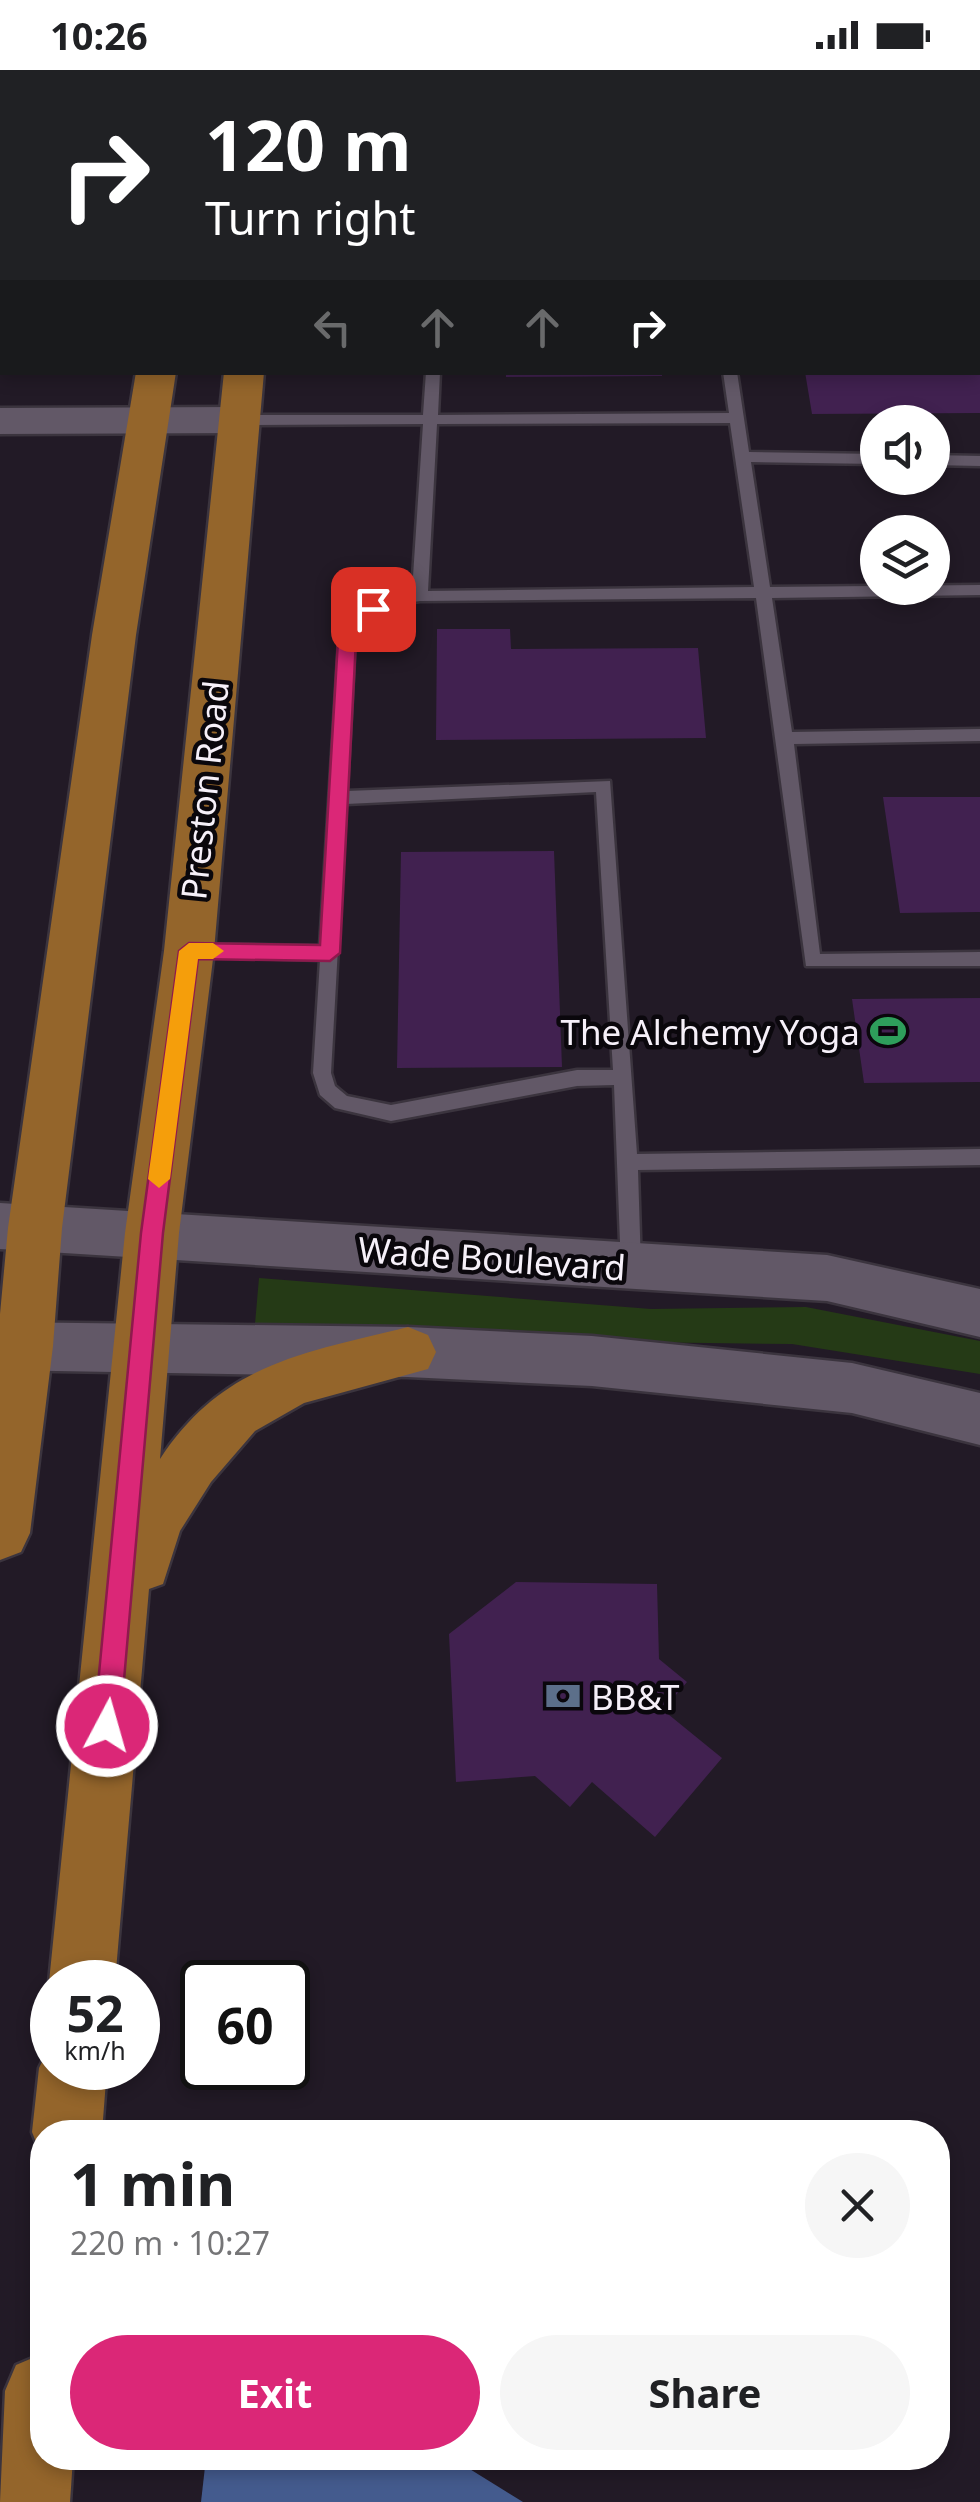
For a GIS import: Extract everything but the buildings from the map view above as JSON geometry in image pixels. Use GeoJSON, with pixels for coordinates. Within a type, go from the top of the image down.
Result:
{"type":"FeatureCollection","features":[{"type":"Feature","properties":{"kind":"main road","name":"Preston Road"},"geometry":{"type":"LineString","coordinates":[[84,1960],[152,1233],[189,951],[244,375]]}},
{"type":"Feature","properties":{"kind":"main road"},"geometry":{"type":"LineString","coordinates":[[0,1533],[17,1227],[153,396]]}},
{"type":"Feature","properties":{"kind":"main road"},"geometry":{"type":"LineString","coordinates":[[110,1698],[152,1522],[190,1463],[235,1413],[291,1380],[408,1352]]}},
{"type":"Feature","properties":{"kind":"main road"},"geometry":{"type":"LineString","coordinates":[[68,2120],[71,2090]]}},
{"type":"Feature","properties":{"kind":"main road"},"geometry":{"type":"LineString","coordinates":[[32,2502],[35,2470]]}},
{"type":"Feature","properties":{"kind":"street"},"geometry":{"type":"LineString","coordinates":[[0,421],[153,396],[240,420]]}},
{"type":"Feature","properties":{"kind":"street","name":"Wade Boulevard"},"geometry":{"type":"LineString","coordinates":[[17,1227],[826,1278],[980,1313]]}},
{"type":"Feature","properties":{"kind":"street"},"geometry":{"type":"LineString","coordinates":[[12,1346],[408,1352],[592,1361],[852,1388],[980,1420]]}},
{"type":"Feature","properties":{"kind":"lane"},"geometry":{"type":"LineString","coordinates":[[420,596],[433,375]]}},
{"type":"Feature","properties":{"kind":"lane"},"geometry":{"type":"LineString","coordinates":[[730,375],[785,738],[812,961],[980,959]]}},
{"type":"Feature","properties":{"kind":"lane"},"geometry":{"type":"LineString","coordinates":[[240,420],[737,418]]}},
{"type":"Feature","properties":{"kind":"lane"},"geometry":{"type":"LineString","coordinates":[[744,457],[860,459]]}},
{"type":"Feature","properties":{"kind":"lane"},"geometry":{"type":"LineString","coordinates":[[950,460],[980,461]]}},
{"type":"Feature","properties":{"kind":"lane"},"geometry":{"type":"LineString","coordinates":[[620,1076],[577,1078],[391,1113],[342,1103],[327,1090],[322,1073],[347,640],[356,622],[394,599],[420,596],[980,590]]}},
{"type":"Feature","properties":{"kind":"lane"},"geometry":{"type":"LineString","coordinates":[[785,738],[980,735]]}},
{"type":"Feature","properties":{"kind":"lane"},"geometry":{"type":"LineString","coordinates":[[340,798],[604,785],[631,1268]]}},
{"type":"Feature","properties":{"kind":"lane"},"geometry":{"type":"LineString","coordinates":[[189,951],[330,953]]}},
{"type":"Feature","properties":{"kind":"lane"},"geometry":{"type":"LineString","coordinates":[[628,1162],[980,1157]]}},
{"type":"Feature","properties":{"kind":"green space"},"geometry":{"type":"Polygon","coordinates":[[[259,1278],[651,1309],[806,1307],[980,1341],[980,1374],[792,1344],[631,1342],[481,1329],[255,1324],[259,1278]]]}},
{"type":"Feature","properties":{"kind":"water"},"geometry":{"type":"Polygon","coordinates":[[[205,2470],[471,2470],[523,2502],[201,2502],[205,2470]]]}},
{"type":"Feature","properties":{"kind":"slow traffic"},"geometry":{"type":"LineString","coordinates":[[159,1179],[189,951],[213,951]]}},
{"type":"Feature","properties":{"kind":"place","name":"The Alchemy Yoga"},"geometry":{"type":"Point","coordinates":[888,1031]}},
{"type":"Feature","properties":{"kind":"place","name":"BB&T"},"geometry":{"type":"Point","coordinates":[563,1696]}},
{"type":"Feature","properties":{"kind":"route"},"geometry":{"type":"LineString","coordinates":[[107,1726],[152,1233],[189,951],[330,953],[347,640],[356,622],[373,609]]}}]}
